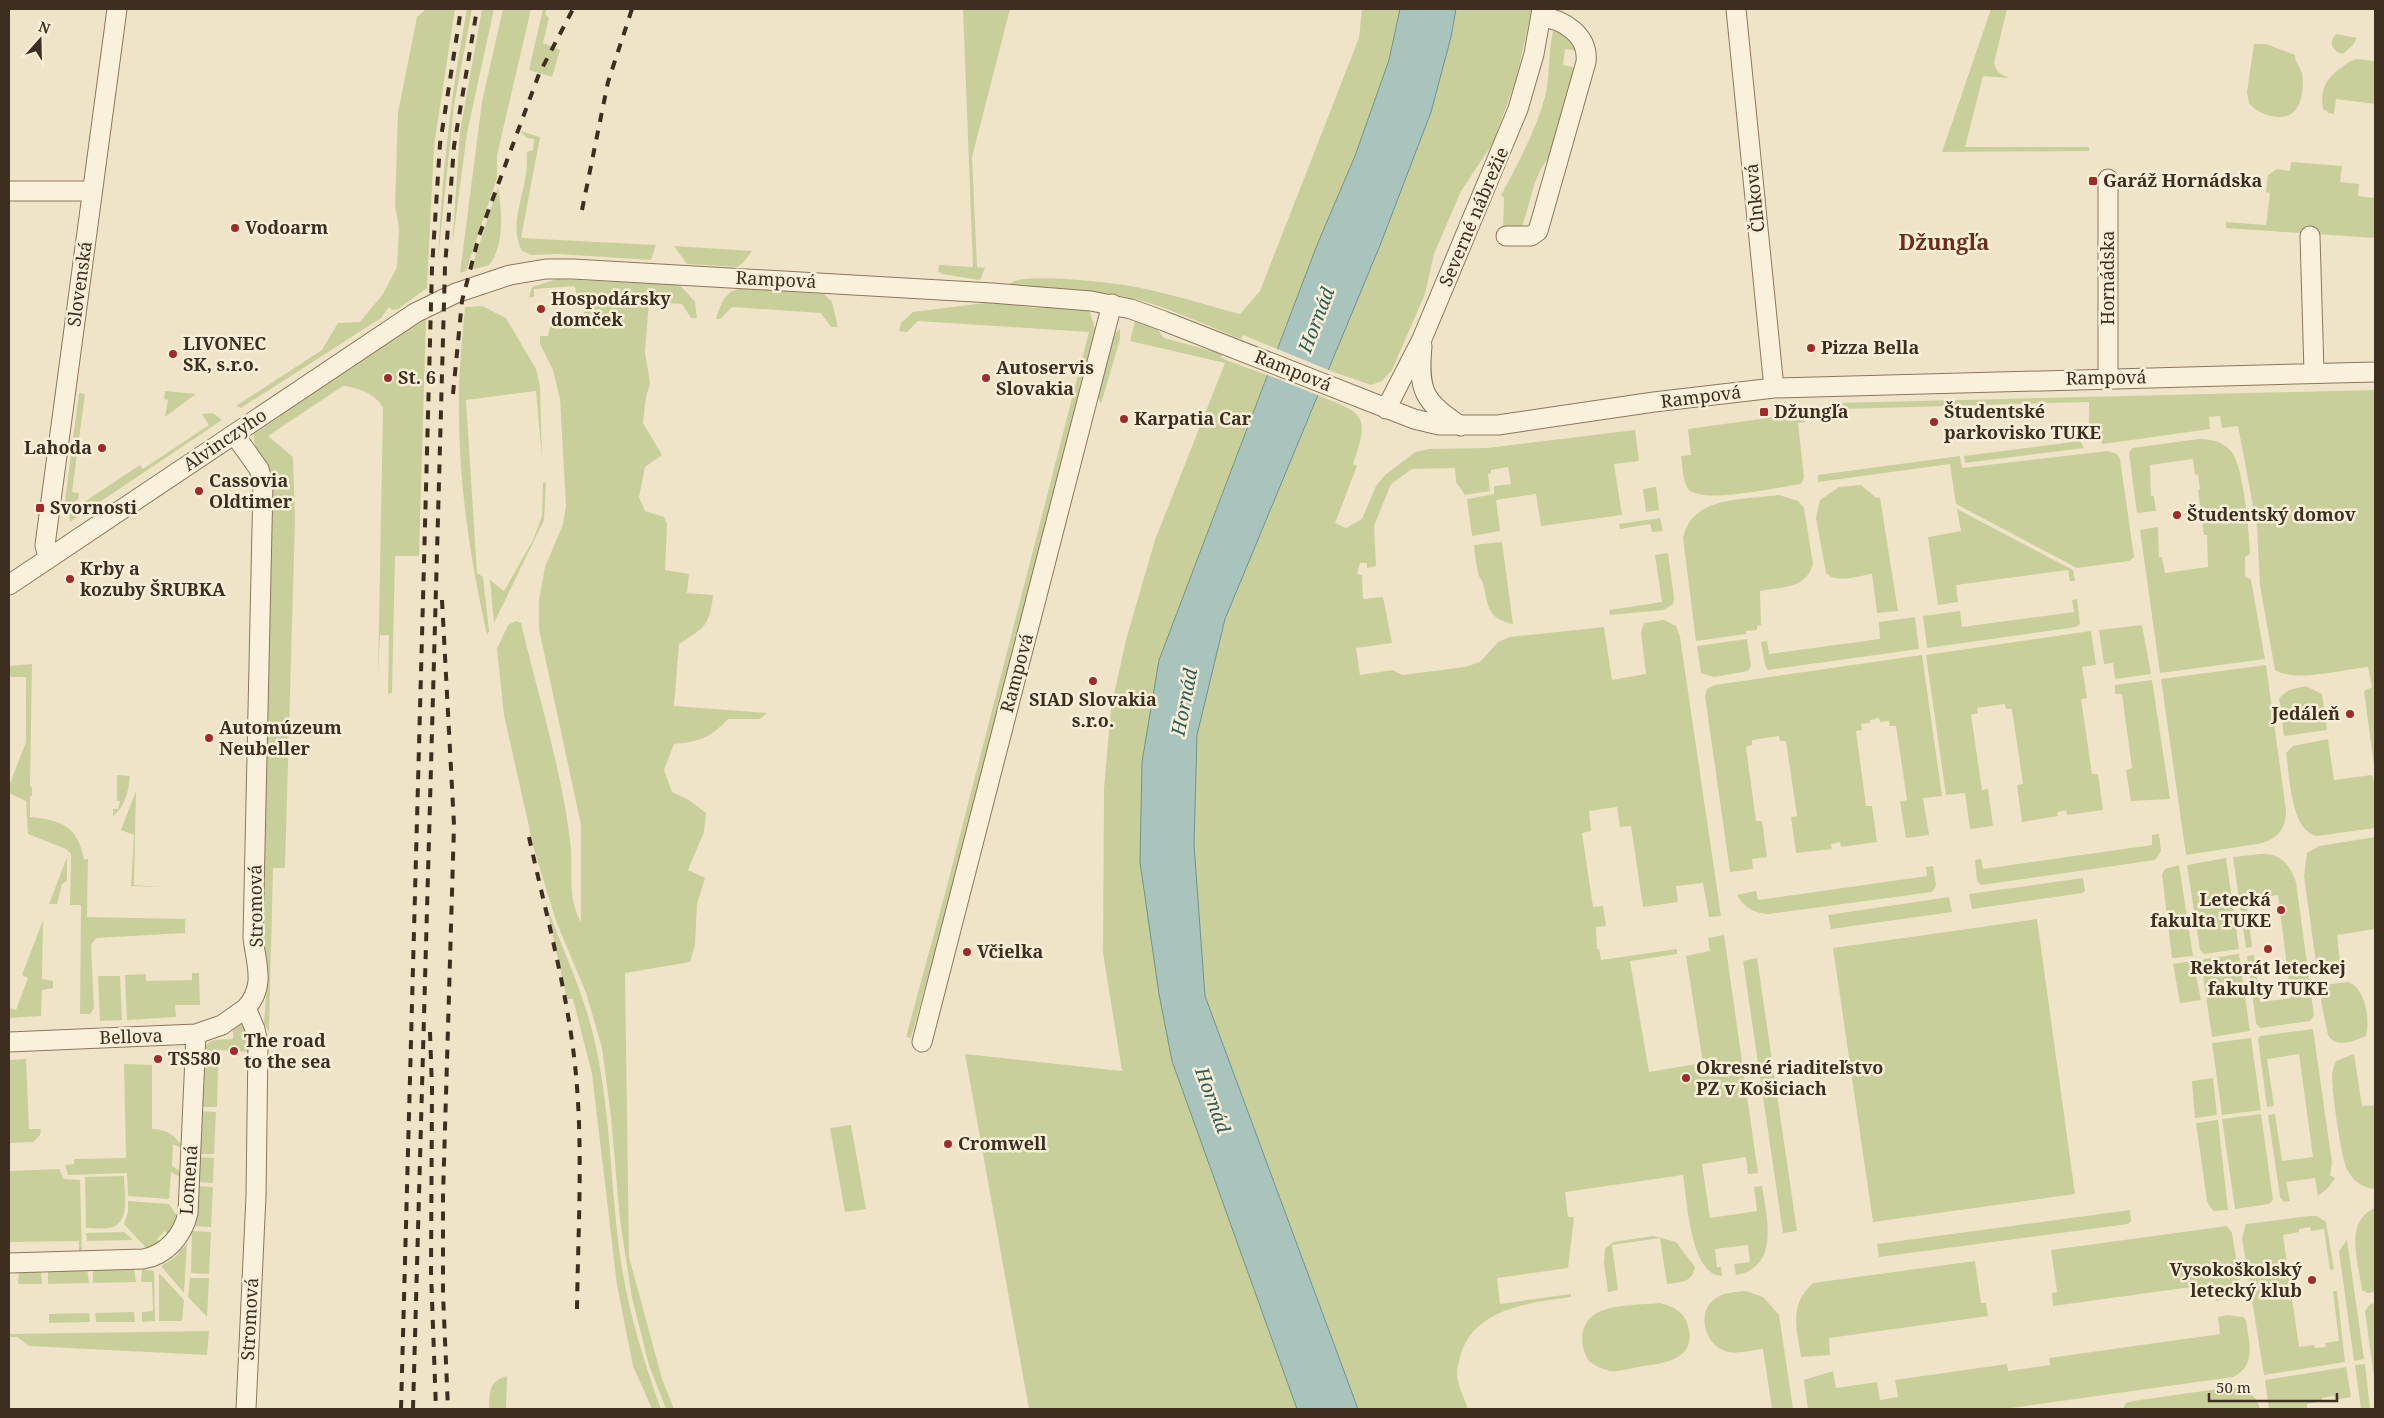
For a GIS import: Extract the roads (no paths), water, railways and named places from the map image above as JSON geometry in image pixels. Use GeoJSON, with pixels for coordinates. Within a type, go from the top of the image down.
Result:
{"type":"FeatureCollection","features":[{"type":"Feature","properties":{"kind":"street","name":"Slovenská"},"geometry":{"type":"LineString","coordinates":[[48,558],[45,545],[117,9]]}},
{"type":"Feature","properties":{"kind":"street","name":"Člnková"},"geometry":{"type":"LineString","coordinates":[[1736,9],[1774,388]]}},
{"type":"Feature","properties":{"kind":"street","name":"Severné nábrežie"},"geometry":{"type":"LineString","coordinates":[[1386,409],[1422,339],[1518,109],[1542,13],[1556,18],[1566,25],[1586,49],[1586,62],[1538,231],[1531,236],[1506,236]]}},
{"type":"Feature","properties":{"kind":"street","name":"Hornádska"},"geometry":{"type":"LineString","coordinates":[[2108,178],[2108,378]]}},
{"type":"Feature","properties":{"kind":"street"},"geometry":{"type":"LineString","coordinates":[[9,191],[92,191]]}},
{"type":"Feature","properties":{"kind":"street"},"geometry":{"type":"LineString","coordinates":[[2310,236],[2314,372]]}},
{"type":"Feature","properties":{"kind":"street","name":"Rampová"},"geometry":{"type":"LineString","coordinates":[[444,298],[510,275],[546,269],[573,268],[1070,298],[1112,304],[1131,309],[1232,346],[1386,409],[1440,425],[1462,426],[1498,425],[1654,402],[1774,388],[2314,372],[2375,372]]}},
{"type":"Feature","properties":{"kind":"street","name":"Alvinczyho"},"geometry":{"type":"LineString","coordinates":[[9,584],[398,324],[444,298]]}},
{"type":"Feature","properties":{"kind":"street","name":"Rampová"},"geometry":{"type":"LineString","coordinates":[[922,1042],[1112,304]]}},
{"type":"Feature","properties":{"kind":"street"},"geometry":{"type":"LineString","coordinates":[[1422,339],[1420,374],[1422,388],[1441,413],[1462,426]]}},
{"type":"Feature","properties":{"kind":"street","name":"Stromová"},"geometry":{"type":"LineString","coordinates":[[234,434],[259,469],[263,483],[253,938],[259,970],[254,997],[246,1008],[255,1029],[258,1043],[256,1196],[246,1409]]}},
{"type":"Feature","properties":{"kind":"street","name":"Bellova"},"geometry":{"type":"LineString","coordinates":[[9,1042],[196,1034],[222,1025],[246,1008]]}},
{"type":"Feature","properties":{"kind":"street","name":"Lomená"},"geometry":{"type":"LineString","coordinates":[[9,1263],[143,1259],[163,1251],[177,1239],[184,1229],[188,1213],[196,1034]]}},
{"type":"Feature","properties":{"kind":"water","name":"Hornád"},"geometry":{"type":"Polygon","coordinates":[[[1400,9],[1456,9],[1451,37],[1431,112],[1381,243],[1225,619],[1197,735],[1194,845],[1205,996],[1358,1409],[1297,1409],[1172,1061],[1159,994],[1140,862],[1142,762],[1159,660],[1317,245],[1355,156],[1389,60],[1400,9]]]}},
{"type":"Feature","properties":{"kind":"railway"},"geometry":{"type":"LineString","coordinates":[[401,1409],[432,268],[440,144],[461,9]]}},
{"type":"Feature","properties":{"kind":"railway"},"geometry":{"type":"LineString","coordinates":[[413,1409],[445,267],[454,146],[477,9]]}},
{"type":"Feature","properties":{"kind":"railway"},"geometry":{"type":"LineString","coordinates":[[453,394],[462,301],[479,236],[539,74],[573,9]]}},
{"type":"Feature","properties":{"kind":"railway"},"geometry":{"type":"LineString","coordinates":[[582,210],[608,82],[632,9]]}},
{"type":"Feature","properties":{"kind":"railway"},"geometry":{"type":"LineString","coordinates":[[442,600],[454,825],[443,1196],[443,1294],[448,1409]]}},
{"type":"Feature","properties":{"kind":"railway"},"geometry":{"type":"LineString","coordinates":[[529,837],[560,973],[574,1056],[580,1151],[577,1310]]}},
{"type":"Feature","properties":{"kind":"railway"},"geometry":{"type":"LineString","coordinates":[[430,1032],[432,1089],[431,1272],[436,1409]]}},
{"type":"Feature","properties":{"kind":"place","name":"Garáž Hornádska"},"geometry":{"type":"Point","coordinates":[2093,181]}},
{"type":"Feature","properties":{"kind":"place","name":"Vodoarm"},"geometry":{"type":"Point","coordinates":[235,228]}},
{"type":"Feature","properties":{"kind":"place","name":"Hospodársky domček"},"geometry":{"type":"Point","coordinates":[541,309]}},
{"type":"Feature","properties":{"kind":"place","name":"Pizza Bella"},"geometry":{"type":"Point","coordinates":[1811,348]}},
{"type":"Feature","properties":{"kind":"place","name":"LIVONEC SK, s.r.o."},"geometry":{"type":"Point","coordinates":[173,354]}},
{"type":"Feature","properties":{"kind":"place","name":"St. 6"},"geometry":{"type":"Point","coordinates":[388,378]}},
{"type":"Feature","properties":{"kind":"place","name":"Autoservis Slovakia"},"geometry":{"type":"Point","coordinates":[986,378]}},
{"type":"Feature","properties":{"kind":"place","name":"Džungľa"},"geometry":{"type":"Point","coordinates":[1764,412]}},
{"type":"Feature","properties":{"kind":"place","name":"Karpatia Car"},"geometry":{"type":"Point","coordinates":[1124,419]}},
{"type":"Feature","properties":{"kind":"place","name":"Študentské parkovisko TUKE"},"geometry":{"type":"Point","coordinates":[1934,422]}},
{"type":"Feature","properties":{"kind":"place","name":"Lahoda"},"geometry":{"type":"Point","coordinates":[102,448]}},
{"type":"Feature","properties":{"kind":"place","name":"Cassovia Oldtimer"},"geometry":{"type":"Point","coordinates":[199,491]}},
{"type":"Feature","properties":{"kind":"place","name":"Svornosti"},"geometry":{"type":"Point","coordinates":[40,508]}},
{"type":"Feature","properties":{"kind":"place","name":"Študentský domov"},"geometry":{"type":"Point","coordinates":[2177,515]}},
{"type":"Feature","properties":{"kind":"place","name":"Krby a kozuby ŠRUBKA"},"geometry":{"type":"Point","coordinates":[70,579]}},
{"type":"Feature","properties":{"kind":"place","name":"SIAD Slovakia s.r.o."},"geometry":{"type":"Point","coordinates":[1093,681]}},
{"type":"Feature","properties":{"kind":"place","name":"Jedáleň"},"geometry":{"type":"Point","coordinates":[2350,714]}},
{"type":"Feature","properties":{"kind":"place","name":"Automúzeum Neubeller"},"geometry":{"type":"Point","coordinates":[209,738]}},
{"type":"Feature","properties":{"kind":"place","name":"Letecká fakulta TUKE"},"geometry":{"type":"Point","coordinates":[2281,910]}},
{"type":"Feature","properties":{"kind":"place","name":"Rektorát leteckej fakulty TUKE"},"geometry":{"type":"Point","coordinates":[2268,949]}},
{"type":"Feature","properties":{"kind":"place","name":"Včielka"},"geometry":{"type":"Point","coordinates":[967,952]}},
{"type":"Feature","properties":{"kind":"place","name":"The road to the sea"},"geometry":{"type":"Point","coordinates":[234,1051]}},
{"type":"Feature","properties":{"kind":"place","name":"TS580"},"geometry":{"type":"Point","coordinates":[158,1059]}},
{"type":"Feature","properties":{"kind":"place","name":"Okresné riaditeľstvo PZ v Košiciach"},"geometry":{"type":"Point","coordinates":[1686,1078]}},
{"type":"Feature","properties":{"kind":"place","name":"Cromwell"},"geometry":{"type":"Point","coordinates":[948,1144]}},
{"type":"Feature","properties":{"kind":"place","name":"Vysokoškolský letecký klub"},"geometry":{"type":"Point","coordinates":[2312,1280]}},
{"type":"Feature","properties":{"kind":"district","name":"Džungľa"},"geometry":{"type":"Point","coordinates":[1944,242]}}]}
